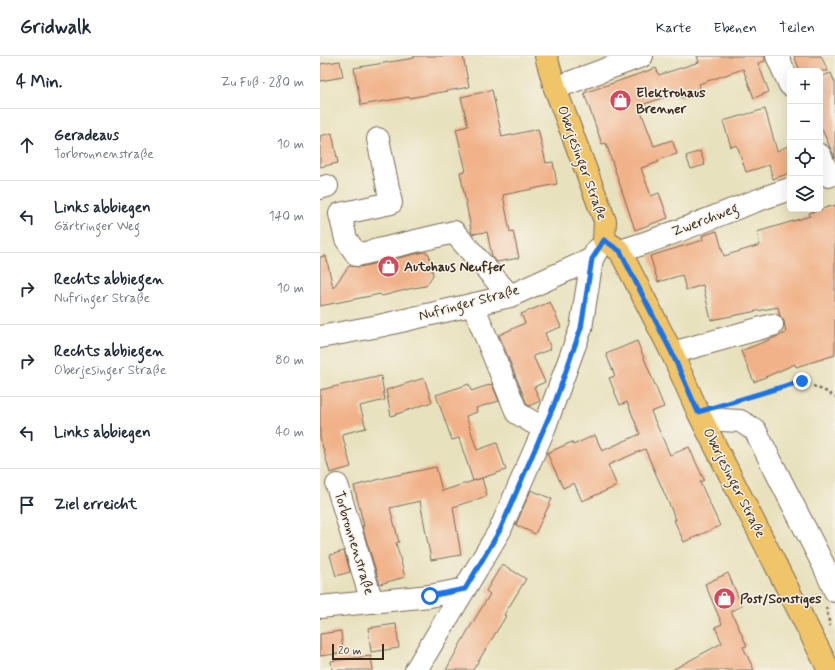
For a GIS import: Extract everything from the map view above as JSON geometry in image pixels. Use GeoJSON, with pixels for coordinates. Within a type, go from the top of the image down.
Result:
{"type":"FeatureCollection","features":[{"type":"Feature","properties":{"kind":"main road","name":"Oberjesinger Straße"},"geometry":{"type":"LineString","coordinates":[[546,56],[555,88],[605,222],[612,245],[672,353],[702,419],[829,670]]}},
{"type":"Feature","properties":{"kind":"street"},"geometry":{"type":"LineString","coordinates":[[555,88],[642,56]]}},
{"type":"Feature","properties":{"kind":"street"},"geometry":{"type":"LineString","coordinates":[[777,56],[787,78]]}},
{"type":"Feature","properties":{"kind":"street"},"geometry":{"type":"LineString","coordinates":[[378,139],[391,203],[340,214],[346,239],[357,255],[454,232],[510,296]]}},
{"type":"Feature","properties":{"kind":"street"},"geometry":{"type":"LineString","coordinates":[[823,163],[828,176]]}},
{"type":"Feature","properties":{"kind":"street","name":"Zwerchweg"},"geometry":{"type":"LineString","coordinates":[[612,245],[641,244],[787,190]]}},
{"type":"Feature","properties":{"kind":"street"},"geometry":{"type":"LineString","coordinates":[[416,670],[500,530],[544,429],[581,328],[592,259],[612,245]]}},
{"type":"Feature","properties":{"kind":"street","name":"Nufringer Straße"},"geometry":{"type":"LineString","coordinates":[[320,337],[379,326],[510,296],[592,259]]}},
{"type":"Feature","properties":{"kind":"street"},"geometry":{"type":"LineString","coordinates":[[473,305],[517,413],[544,429]]}},
{"type":"Feature","properties":{"kind":"street"},"geometry":{"type":"LineString","coordinates":[[672,353],[772,325]]}},
{"type":"Feature","properties":{"kind":"street"},"geometry":{"type":"LineString","coordinates":[[702,419],[740,421],[756,430],[835,591]]}},
{"type":"Feature","properties":{"kind":"street","name":"Torbronnenstraße"},"geometry":{"type":"LineString","coordinates":[[337,485],[372,602]]}},
{"type":"Feature","properties":{"kind":"street","name":"Torbronnenstraße"},"geometry":{"type":"LineString","coordinates":[[320,607],[430,596],[465,589]]}},
{"type":"Feature","properties":{"kind":"path"},"geometry":{"type":"LineString","coordinates":[[735,401],[802,381],[835,397]]}},
{"type":"Feature","properties":{"kind":"building"},"geometry":{"type":"Polygon","coordinates":[[[414,56],[463,56],[469,87],[361,105],[354,68],[414,58],[414,56]]]}},
{"type":"Feature","properties":{"kind":"building"},"geometry":{"type":"Polygon","coordinates":[[[697,56],[765,56],[765,61],[758,63],[769,92],[754,98],[743,69],[699,84],[701,92],[681,98],[679,92],[639,106],[654,146],[672,140],[677,154],[658,160],[659,162],[641,168],[651,196],[659,193],[668,218],[635,230],[606,143],[602,144],[584,93],[656,68],[659,75],[699,62],[697,56]]]}},
{"type":"Feature","properties":{"kind":"building"},"geometry":{"type":"Polygon","coordinates":[[[794,56],[821,56],[828,71],[823,71],[823,68],[799,68],[794,56]]]}},
{"type":"Feature","properties":{"kind":"building"},"geometry":{"type":"Polygon","coordinates":[[[340,61],[343,77],[320,81],[320,64],[340,61]]]}},
{"type":"Feature","properties":{"kind":"building"},"geometry":{"type":"Polygon","coordinates":[[[831,73],[835,83],[835,158],[823,132],[823,76],[831,73]]]}},
{"type":"Feature","properties":{"kind":"building"},"geometry":{"type":"Polygon","coordinates":[[[492,90],[502,137],[538,129],[546,163],[553,162],[557,184],[503,195],[510,232],[513,231],[519,258],[497,262],[492,256],[487,232],[472,234],[460,172],[466,171],[456,129],[468,126],[461,97],[492,90]]]}},
{"type":"Feature","properties":{"kind":"building"},"geometry":{"type":"Polygon","coordinates":[[[765,109],[777,151],[787,146],[787,174],[773,179],[769,165],[746,172],[737,145],[731,147],[723,121],[765,109]]]}},
{"type":"Feature","properties":{"kind":"building"},"geometry":{"type":"Polygon","coordinates":[[[332,133],[338,163],[320,167],[320,136],[332,133]]]}},
{"type":"Feature","properties":{"kind":"building"},"geometry":{"type":"Polygon","coordinates":[[[700,151],[705,165],[691,169],[686,156],[700,151]]]}},
{"type":"Feature","properties":{"kind":"building"},"geometry":{"type":"Polygon","coordinates":[[[835,205],[835,355],[796,367],[795,364],[754,382],[741,351],[786,333],[784,321],[780,316],[778,307],[711,320],[703,285],[686,290],[682,275],[658,282],[650,256],[703,240],[702,236],[717,231],[724,256],[760,245],[757,232],[810,216],[809,213],[812,212],[823,212],[823,209],[835,205]]]}},
{"type":"Feature","properties":{"kind":"building","name":"Autohaus Neuffer"},"geometry":{"type":"Polygon","coordinates":[[[424,252],[429,254],[433,275],[426,286],[382,296],[380,294],[320,306],[320,257],[326,256],[333,288],[349,266],[360,267],[424,252]]]}},
{"type":"Feature","properties":{"kind":"building"},"geometry":{"type":"Polygon","coordinates":[[[550,302],[561,327],[545,333],[551,349],[533,356],[545,382],[534,387],[540,401],[529,406],[499,335],[525,323],[521,314],[550,302]]]}},
{"type":"Feature","properties":{"kind":"building"},"geometry":{"type":"Polygon","coordinates":[[[637,341],[664,407],[651,412],[670,455],[689,447],[704,480],[700,482],[720,526],[684,542],[645,449],[608,465],[617,486],[582,501],[574,483],[563,488],[547,453],[572,442],[573,445],[595,435],[602,451],[640,434],[627,402],[620,405],[609,378],[615,376],[606,354],[637,341]]]}},
{"type":"Feature","properties":{"kind":"building"},"geometry":{"type":"Polygon","coordinates":[[[381,376],[385,400],[360,406],[366,428],[342,434],[351,467],[330,473],[320,437],[320,390],[381,376]]]}},
{"type":"Feature","properties":{"kind":"building"},"geometry":{"type":"Polygon","coordinates":[[[424,378],[432,402],[391,416],[386,390],[424,378]]]}},
{"type":"Feature","properties":{"kind":"building"},"geometry":{"type":"Polygon","coordinates":[[[469,384],[471,391],[492,384],[499,401],[476,408],[477,412],[466,416],[477,450],[497,443],[506,470],[473,481],[459,438],[452,440],[436,395],[469,384]]]}},
{"type":"Feature","properties":{"kind":"building"},"geometry":{"type":"Polygon","coordinates":[[[436,467],[442,491],[482,478],[487,496],[453,507],[461,555],[431,560],[420,501],[390,508],[399,542],[396,543],[405,577],[380,584],[362,526],[364,526],[354,486],[436,467]]]}},
{"type":"Feature","properties":{"kind":"building"},"geometry":{"type":"Polygon","coordinates":[[[531,490],[552,499],[535,534],[516,525],[531,490]]]}},
{"type":"Feature","properties":{"kind":"building"},"geometry":{"type":"Polygon","coordinates":[[[344,551],[350,572],[336,576],[330,555],[344,551]]]}},
{"type":"Feature","properties":{"kind":"building"},"geometry":{"type":"Polygon","coordinates":[[[502,564],[526,579],[504,615],[506,616],[473,670],[446,670],[490,594],[486,591],[502,564]]]}},
{"type":"Feature","properties":{"kind":"building"},"geometry":{"type":"Polygon","coordinates":[[[728,573],[742,606],[731,611],[747,646],[743,647],[754,670],[672,670],[722,643],[715,627],[722,624],[705,584],[728,573]]]}},
{"type":"Feature","properties":{"kind":"building"},"geometry":{"type":"Polygon","coordinates":[[[396,624],[399,648],[371,652],[368,628],[396,624]]]}},
{"type":"Feature","properties":{"kind":"building"},"geometry":{"type":"Polygon","coordinates":[[[341,631],[343,653],[320,656],[320,634],[341,631]]]}},
{"type":"Feature","properties":{"kind":"building"},"geometry":{"type":"Polygon","coordinates":[[[371,656],[373,670],[332,670],[331,661],[371,656]]]}},
{"type":"Feature","properties":{"kind":"place","name":"Elektrohaus Brenner"},"geometry":{"type":"Point","coordinates":[620,101]}},
{"type":"Feature","properties":{"kind":"place","name":"Autohaus Neuffer"},"geometry":{"type":"Point","coordinates":[388,267]}},
{"type":"Feature","properties":{"kind":"place","name":"Post/Sonstiges"},"geometry":{"type":"Point","coordinates":[725,599]}},
{"type":"Feature","properties":{"kind":"route"},"geometry":{"type":"LineString","coordinates":[[430,596],[465,589],[500,530],[554,405],[581,328],[592,259],[604,240],[620,251],[672,353],[698,412],[802,381]]}}]}
